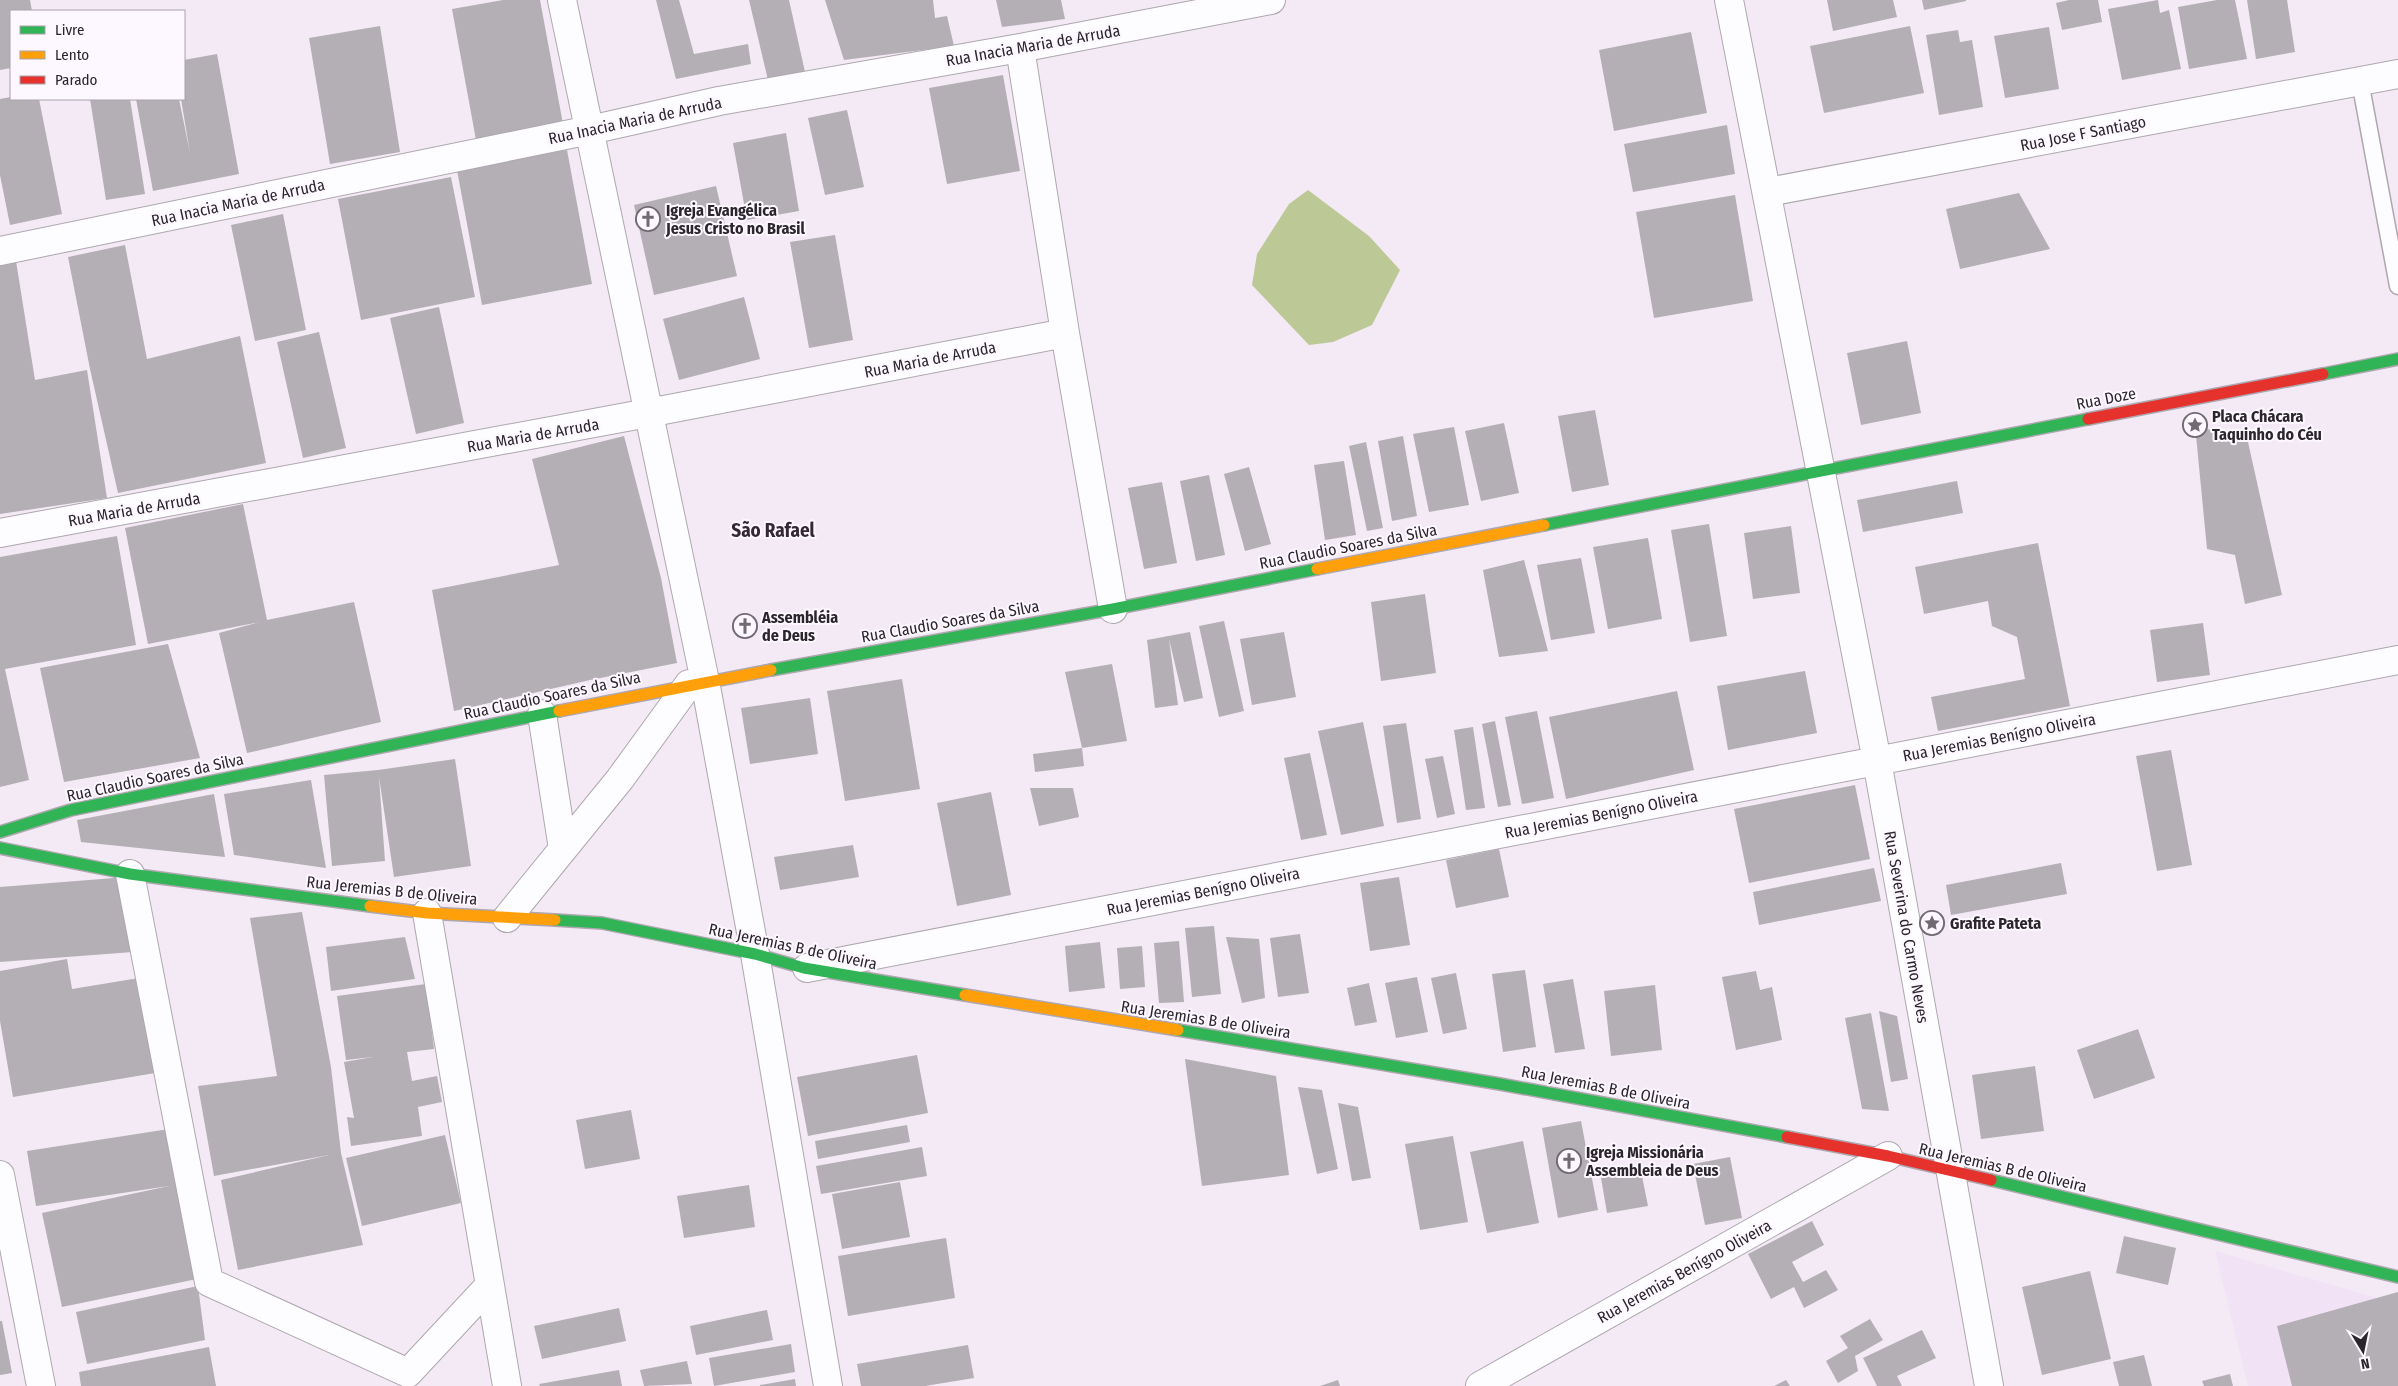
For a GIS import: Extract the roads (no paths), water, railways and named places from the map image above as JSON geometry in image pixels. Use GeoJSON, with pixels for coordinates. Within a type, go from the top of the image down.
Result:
{"type":"FeatureCollection","features":[{"type":"Feature","properties":{"kind":"street"},"geometry":{"type":"LineString","coordinates":[[562,0],[648,414],[697,682],[755,954],[828,1386]]}},
{"type":"Feature","properties":{"kind":"street","name":"Rua Inacia Maria de Arruda"},"geometry":{"type":"LineString","coordinates":[[0,251],[590,130],[719,101],[1020,48],[1271,0]]}},
{"type":"Feature","properties":{"kind":"street","name":"Rua Severina do Carmo Neves"},"geometry":{"type":"LineString","coordinates":[[1730,0],[1877,761],[1989,1386]]}},
{"type":"Feature","properties":{"kind":"street"},"geometry":{"type":"LineString","coordinates":[[1020,48],[1065,334],[1113,609]]}},
{"type":"Feature","properties":{"kind":"street","name":"Rua Jose F Santiago"},"geometry":{"type":"LineString","coordinates":[[1768,192],[2398,74]]}},
{"type":"Feature","properties":{"kind":"street","name":"Rua Maria de Arruda"},"geometry":{"type":"LineString","coordinates":[[0,533],[648,414],[1065,334]]}},
{"type":"Feature","properties":{"kind":"street","name":"Rua Doze"},"geometry":{"type":"LineString","coordinates":[[1821,470],[2398,359]]}},
{"type":"Feature","properties":{"kind":"street","name":"Rua Claudio Soares da Silva"},"geometry":{"type":"LineString","coordinates":[[0,832],[71,810],[697,682],[1113,609],[1821,470]]}},
{"type":"Feature","properties":{"kind":"street","name":"Rua Jeremias Benígno Oliveira"},"geometry":{"type":"LineString","coordinates":[[804,968],[2398,660]]}},
{"type":"Feature","properties":{"kind":"street"},"geometry":{"type":"LineString","coordinates":[[507,918],[697,682]]}},
{"type":"Feature","properties":{"kind":"street"},"geometry":{"type":"LineString","coordinates":[[542,714],[563,849]]}},
{"type":"Feature","properties":{"kind":"street","name":"Rua Jeremias B de Oliveira"},"geometry":{"type":"LineString","coordinates":[[0,848],[130,874],[427,913],[602,923],[755,954],[804,968],[1500,1084],[1888,1156],[2398,1277]]}},
{"type":"Feature","properties":{"kind":"street"},"geometry":{"type":"LineString","coordinates":[[130,874],[209,1282],[410,1382],[490,1285]]}},
{"type":"Feature","properties":{"kind":"street"},"geometry":{"type":"LineString","coordinates":[[427,913],[507,1386]]}},
{"type":"Feature","properties":{"kind":"street","name":"Rua Jeremias Benígno Oliveira"},"geometry":{"type":"LineString","coordinates":[[1480,1386],[1888,1156]]}},
{"type":"Feature","properties":{"kind":"street"},"geometry":{"type":"LineString","coordinates":[[0,1175],[41,1386]]}},
{"type":"Feature","properties":{"kind":"lane"},"geometry":{"type":"LineString","coordinates":[[2360,81],[2398,286]]}},
{"type":"Feature","properties":{"kind":"place","name":"Igreja Evangélica Jesus Cristo no Brasil"},"geometry":{"type":"Point","coordinates":[648,219]}},
{"type":"Feature","properties":{"kind":"place","name":"Placa Chácara Taquinho do Céu"},"geometry":{"type":"Point","coordinates":[2195,425]}},
{"type":"Feature","properties":{"kind":"place","name":"Assembléia de Deus"},"geometry":{"type":"Point","coordinates":[745,626]}},
{"type":"Feature","properties":{"kind":"place","name":"Grafite Pateta"},"geometry":{"type":"Point","coordinates":[1932,923]}},
{"type":"Feature","properties":{"kind":"place","name":"Igreja Missionária Assembleia de Deus"},"geometry":{"type":"Point","coordinates":[1569,1161]}},
{"type":"Feature","properties":{"kind":"district","name":"São Rafael"},"geometry":{"type":"Point","coordinates":[773,530]}}]}
